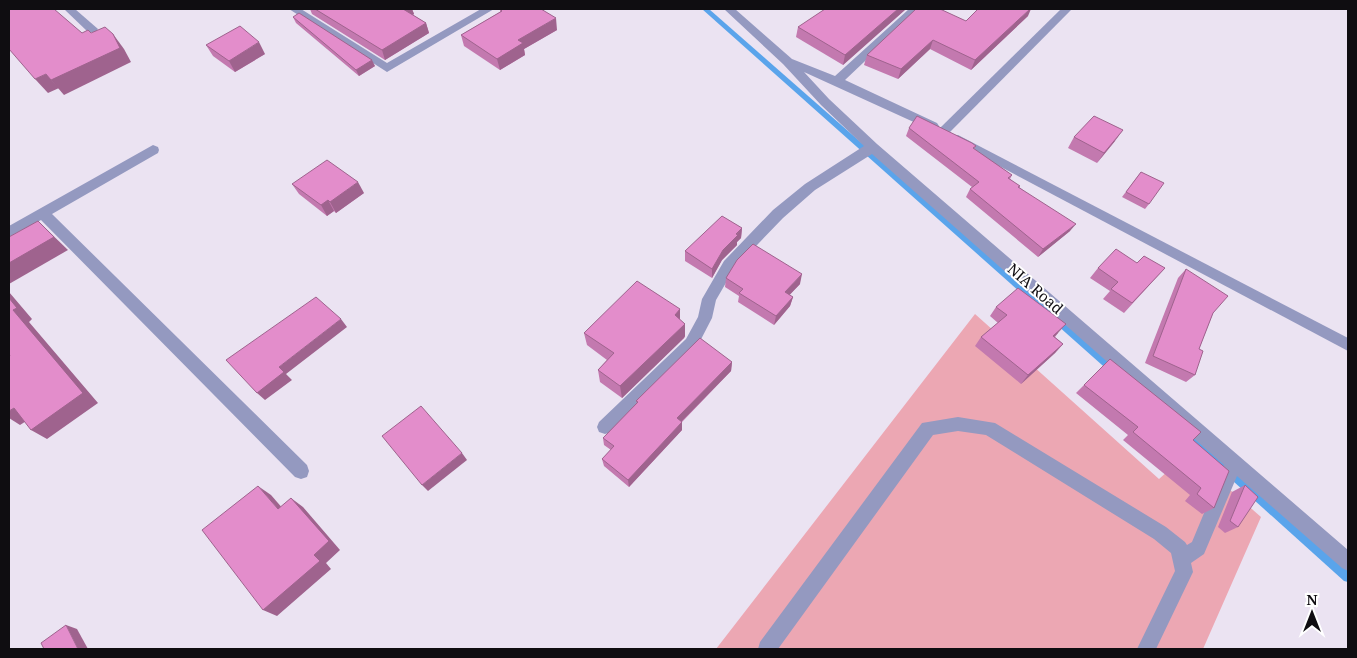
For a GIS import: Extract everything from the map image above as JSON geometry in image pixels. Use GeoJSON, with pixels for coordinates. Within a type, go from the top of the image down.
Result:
{"type":"FeatureCollection","features":[{"type":"Feature","properties":{"kind":"street"},"geometry":{"type":"LineString","coordinates":[[69,9],[92,29]]}},
{"type":"Feature","properties":{"kind":"street"},"geometry":{"type":"LineString","coordinates":[[294,9],[387,68],[489,9]]}},
{"type":"Feature","properties":{"kind":"street"},"geometry":{"type":"LineString","coordinates":[[837,81],[915,9]]}},
{"type":"Feature","properties":{"kind":"street"},"geometry":{"type":"LineString","coordinates":[[944,131],[1067,9]]}},
{"type":"Feature","properties":{"kind":"street","name":"NIA Road"},"geometry":{"type":"LineString","coordinates":[[735,11],[787,61],[825,102],[873,147],[1230,471],[1348,562]]}},
{"type":"Feature","properties":{"kind":"street"},"geometry":{"type":"LineString","coordinates":[[787,61],[837,81],[944,131],[1348,345]]}},
{"type":"Feature","properties":{"kind":"street"},"geometry":{"type":"LineString","coordinates":[[605,427],[691,344],[704,318],[709,299],[729,265],[778,214],[810,187],[873,147]]}},
{"type":"Feature","properties":{"kind":"street"},"geometry":{"type":"LineString","coordinates":[[9,232],[153,150]]}},
{"type":"Feature","properties":{"kind":"street"},"geometry":{"type":"LineString","coordinates":[[43,213],[301,471]]}},
{"type":"Feature","properties":{"kind":"street"},"geometry":{"type":"LineString","coordinates":[[767,649],[928,428],[958,424],[989,428],[1160,533],[1179,548],[1184,572],[1146,649]]}},
{"type":"Feature","properties":{"kind":"street"},"geometry":{"type":"LineString","coordinates":[[1182,558],[1198,548],[1230,471]]}},
{"type":"Feature","properties":{"kind":"shaded area"},"geometry":{"type":"Polygon","coordinates":[[[975,314],[1159,479],[1188,453],[1261,517],[1203,649],[716,649],[975,314]]]}},
{"type":"Feature","properties":{"kind":"building"},"geometry":{"type":"Polygon","coordinates":[[[9,9],[54,9],[82,33],[88,30],[91,33],[105,27],[113,34],[120,48],[51,80],[46,74],[35,79],[9,49],[9,9]]]}},
{"type":"Feature","properties":{"kind":"building"},"geometry":{"type":"Polygon","coordinates":[[[315,9],[403,9],[426,23],[382,50],[315,9]]]}},
{"type":"Feature","properties":{"kind":"building"},"geometry":{"type":"Polygon","coordinates":[[[500,9],[541,9],[556,18],[518,40],[523,43],[497,59],[461,35],[502,11],[500,9]]]}},
{"type":"Feature","properties":{"kind":"building"},"geometry":{"type":"Polygon","coordinates":[[[825,9],[898,9],[845,55],[798,27],[825,9]]]}},
{"type":"Feature","properties":{"kind":"building"},"geometry":{"type":"Polygon","coordinates":[[[916,9],[940,9],[966,21],[978,9],[1030,9],[975,60],[933,40],[901,69],[867,55],[916,9]]]}},
{"type":"Feature","properties":{"kind":"building"},"geometry":{"type":"Polygon","coordinates":[[[299,13],[372,60],[356,70],[293,17],[299,13]]]}},
{"type":"Feature","properties":{"kind":"building"},"geometry":{"type":"Polygon","coordinates":[[[240,26],[259,42],[229,61],[206,45],[240,26]]]}},
{"type":"Feature","properties":{"kind":"building"},"geometry":{"type":"Polygon","coordinates":[[[917,116],[972,143],[976,146],[973,148],[1012,175],[1008,178],[1020,186],[1018,187],[1076,224],[1043,249],[970,189],[979,182],[909,128],[917,116]]]}},
{"type":"Feature","properties":{"kind":"building"},"geometry":{"type":"Polygon","coordinates":[[[1094,116],[1123,130],[1104,153],[1074,137],[1094,116]]]}},
{"type":"Feature","properties":{"kind":"building"},"geometry":{"type":"Polygon","coordinates":[[[327,160],[358,182],[330,202],[328,200],[321,205],[292,184],[327,160]]]}},
{"type":"Feature","properties":{"kind":"building"},"geometry":{"type":"Polygon","coordinates":[[[1141,172],[1164,183],[1149,204],[1126,192],[1141,172]]]}},
{"type":"Feature","properties":{"kind":"building"},"geometry":{"type":"Polygon","coordinates":[[[722,216],[742,228],[736,234],[738,235],[723,250],[712,269],[685,251],[722,216]]]}},
{"type":"Feature","properties":{"kind":"building"},"geometry":{"type":"Polygon","coordinates":[[[38,221],[54,237],[9,263],[9,237],[38,221]]]}},
{"type":"Feature","properties":{"kind":"building"},"geometry":{"type":"Polygon","coordinates":[[[753,244],[802,274],[785,292],[793,297],[776,316],[739,293],[743,289],[726,278],[737,260],[753,244]]]}},
{"type":"Feature","properties":{"kind":"building"},"geometry":{"type":"Polygon","coordinates":[[[1116,249],[1137,263],[1144,256],[1165,268],[1132,303],[1111,289],[1118,282],[1098,268],[1116,249]]]}},
{"type":"Feature","properties":{"kind":"building"},"geometry":{"type":"Polygon","coordinates":[[[1186,269],[1228,296],[1213,313],[1199,349],[1203,351],[1195,375],[1153,356],[1186,269]]]}},
{"type":"Feature","properties":{"kind":"building"},"geometry":{"type":"Polygon","coordinates":[[[637,281],[680,309],[675,315],[685,324],[620,386],[598,370],[614,353],[584,333],[637,281]]]}},
{"type":"Feature","properties":{"kind":"building"},"geometry":{"type":"Polygon","coordinates":[[[1018,288],[1066,324],[1053,336],[1063,344],[1028,375],[981,337],[1007,315],[996,307],[1018,288]]]}},
{"type":"Feature","properties":{"kind":"building"},"geometry":{"type":"Polygon","coordinates":[[[316,297],[341,319],[279,367],[284,372],[257,393],[226,360],[316,297]]]}},
{"type":"Feature","properties":{"kind":"building"},"geometry":{"type":"Polygon","coordinates":[[[9,298],[17,308],[13,310],[83,393],[31,430],[14,408],[9,411],[9,298]]]}},
{"type":"Feature","properties":{"kind":"building"},"geometry":{"type":"Polygon","coordinates":[[[700,338],[732,362],[677,418],[682,422],[628,480],[602,459],[614,446],[603,438],[638,402],[636,401],[700,338]]]}},
{"type":"Feature","properties":{"kind":"building"},"geometry":{"type":"Polygon","coordinates":[[[1110,359],[1201,432],[1193,440],[1229,471],[1214,508],[1197,494],[1201,488],[1133,432],[1138,427],[1084,385],[1110,359]]]}},
{"type":"Feature","properties":{"kind":"building"},"geometry":{"type":"Polygon","coordinates":[[[421,406],[462,453],[422,485],[382,436],[421,406]]]}},
{"type":"Feature","properties":{"kind":"building"},"geometry":{"type":"Polygon","coordinates":[[[1245,485],[1258,497],[1238,527],[1230,521],[1245,485]]]}},
{"type":"Feature","properties":{"kind":"building"},"geometry":{"type":"Polygon","coordinates":[[[258,486],[278,509],[291,498],[329,541],[314,555],[320,561],[263,610],[202,530],[258,486]]]}},
{"type":"Feature","properties":{"kind":"building"},"geometry":{"type":"Polygon","coordinates":[[[66,625],[78,649],[44,649],[41,643],[66,625]]]}},
{"type":"Feature","properties":{"kind":"waterway"},"geometry":{"type":"LineString","coordinates":[[705,9],[1114,370]]}},
{"type":"Feature","properties":{"kind":"waterway"},"geometry":{"type":"LineString","coordinates":[[1186,433],[1348,577]]}}]}
